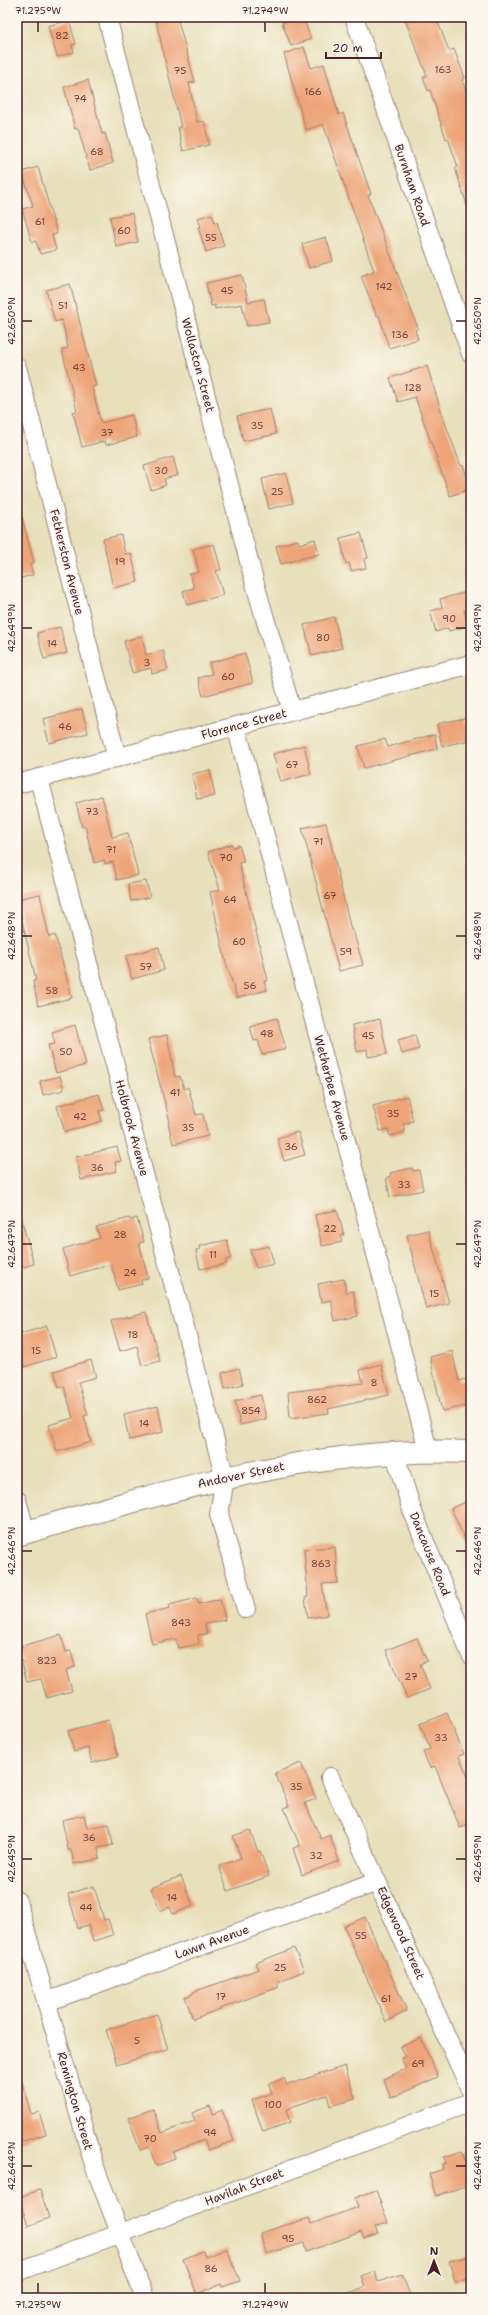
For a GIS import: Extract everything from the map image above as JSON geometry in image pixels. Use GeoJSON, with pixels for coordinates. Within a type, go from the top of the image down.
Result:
{"type":"FeatureCollection","features":[{"type":"Feature","properties":{"kind":"main road","name":"Andover Street"},"geometry":{"type":"LineString","coordinates":[[21,1534],[157,1494],[283,1465],[394,1451],[428,1450],[471,1452]]}},
{"type":"Feature","properties":{"kind":"street","name":"Wollaston Street"},"geometry":{"type":"LineString","coordinates":[[107,17],[255,584],[292,712]]}},
{"type":"Feature","properties":{"kind":"street","name":"Burnham Road"},"geometry":{"type":"LineString","coordinates":[[354,17],[471,354]]}},
{"type":"Feature","properties":{"kind":"street","name":"Fetherston Avenue"},"geometry":{"type":"LineString","coordinates":[[17,367],[117,758]]}},
{"type":"Feature","properties":{"kind":"street","name":"Florence Street"},"geometry":{"type":"LineString","coordinates":[[17,784],[471,664]]}},
{"type":"Feature","properties":{"kind":"street","name":"Wetherbee Avenue"},"geometry":{"type":"LineString","coordinates":[[236,726],[428,1450]]}},
{"type":"Feature","properties":{"kind":"street","name":"Holbrook Avenue"},"geometry":{"type":"LineString","coordinates":[[39,778],[225,1478]]}},
{"type":"Feature","properties":{"kind":"street","name":"Dancause Road"},"geometry":{"type":"LineString","coordinates":[[394,1451],[412,1510],[471,1655]]}},
{"type":"Feature","properties":{"kind":"street"},"geometry":{"type":"LineString","coordinates":[[225,1478],[219,1514],[246,1609]]}},
{"type":"Feature","properties":{"kind":"street"},"geometry":{"type":"LineString","coordinates":[[17,1500],[21,1534]]}},
{"type":"Feature","properties":{"kind":"street","name":"Edgewood Street"},"geometry":{"type":"LineString","coordinates":[[330,1776],[471,2090]]}},
{"type":"Feature","properties":{"kind":"street","name":"Lawn Avenue"},"geometry":{"type":"LineString","coordinates":[[46,2002],[377,1882]]}},
{"type":"Feature","properties":{"kind":"street","name":"Remington Street"},"geometry":{"type":"LineString","coordinates":[[17,1901],[94,2165],[145,2298]]}},
{"type":"Feature","properties":{"kind":"street","name":"Havilah Street"},"geometry":{"type":"LineString","coordinates":[[17,2272],[471,2102]]}},
{"type":"Feature","properties":{"kind":"building"},"geometry":{"type":"Polygon","coordinates":[[[155,17],[177,17],[195,82],[189,83],[197,122],[204,121],[209,145],[183,151],[178,127],[181,127],[155,17]]]}},
{"type":"Feature","properties":{"kind":"building"},"geometry":{"type":"Polygon","coordinates":[[[297,17],[303,17],[311,39],[291,46],[282,23],[297,17]]]}},
{"type":"Feature","properties":{"kind":"building"},"geometry":{"type":"Polygon","coordinates":[[[404,17],[436,17],[449,51],[454,49],[465,78],[462,79],[471,107],[471,208],[468,208],[455,168],[458,167],[448,138],[446,139],[430,90],[428,91],[423,77],[427,76],[404,17]]]}},
{"type":"Feature","properties":{"kind":"building"},"geometry":{"type":"Polygon","coordinates":[[[69,20],[76,44],[72,45],[74,52],[57,57],[48,26],[69,20]]]}},
{"type":"Feature","properties":{"kind":"building"},"geometry":{"type":"Polygon","coordinates":[[[304,47],[311,68],[324,64],[339,115],[343,113],[371,194],[368,195],[418,328],[415,330],[418,339],[389,348],[379,315],[377,316],[361,276],[374,271],[323,124],[306,130],[284,54],[304,47]]]}},
{"type":"Feature","properties":{"kind":"building"},"geometry":{"type":"Polygon","coordinates":[[[88,80],[102,134],[105,133],[113,163],[90,170],[78,128],[75,129],[64,87],[88,80]]]}},
{"type":"Feature","properties":{"kind":"building"},"geometry":{"type":"Polygon","coordinates":[[[38,167],[57,234],[52,235],[56,250],[40,254],[36,241],[32,242],[22,209],[33,206],[22,172],[38,167]]]}},
{"type":"Feature","properties":{"kind":"building"},"geometry":{"type":"Polygon","coordinates":[[[132,213],[138,242],[116,247],[110,217],[132,213]]]}},
{"type":"Feature","properties":{"kind":"building"},"geometry":{"type":"Polygon","coordinates":[[[212,214],[215,223],[217,222],[224,246],[206,252],[198,227],[201,227],[198,218],[212,214]]]}},
{"type":"Feature","properties":{"kind":"building"},"geometry":{"type":"Polygon","coordinates":[[[326,237],[333,261],[309,268],[302,244],[326,237]]]}},
{"type":"Feature","properties":{"kind":"building"},"geometry":{"type":"Polygon","coordinates":[[[242,275],[248,302],[264,299],[269,322],[247,326],[242,304],[215,309],[215,305],[211,306],[206,283],[242,275]]]}},
{"type":"Feature","properties":{"kind":"building"},"geometry":{"type":"Polygon","coordinates":[[[70,284],[96,386],[92,387],[101,423],[132,415],[137,437],[106,445],[105,441],[82,447],[73,412],[77,411],[62,350],[68,348],[62,320],[55,322],[46,290],[70,284]]]}},
{"type":"Feature","properties":{"kind":"building"},"geometry":{"type":"Polygon","coordinates":[[[427,366],[443,417],[461,466],[463,465],[471,489],[450,496],[415,397],[398,402],[390,378],[427,366]]]}},
{"type":"Feature","properties":{"kind":"building"},"geometry":{"type":"Polygon","coordinates":[[[270,409],[276,434],[243,441],[237,416],[270,409]]]}},
{"type":"Feature","properties":{"kind":"building"},"geometry":{"type":"Polygon","coordinates":[[[173,457],[178,475],[164,479],[166,485],[151,490],[144,466],[173,457]]]}},
{"type":"Feature","properties":{"kind":"building"},"geometry":{"type":"Polygon","coordinates":[[[286,473],[293,503],[269,509],[262,479],[286,473]]]}},
{"type":"Feature","properties":{"kind":"building"},"geometry":{"type":"Polygon","coordinates":[[[22,517],[34,563],[30,564],[33,575],[17,579],[17,518],[22,517]]]}},
{"type":"Feature","properties":{"kind":"building"},"geometry":{"type":"Polygon","coordinates":[[[361,533],[368,558],[364,559],[366,568],[351,571],[349,563],[346,564],[340,538],[361,533]]]}},
{"type":"Feature","properties":{"kind":"building"},"geometry":{"type":"Polygon","coordinates":[[[121,535],[125,554],[131,553],[138,582],[113,588],[103,539],[121,535]]]}},
{"type":"Feature","properties":{"kind":"building"},"geometry":{"type":"Polygon","coordinates":[[[315,539],[319,554],[281,564],[276,546],[298,540],[299,544],[315,539]]]}},
{"type":"Feature","properties":{"kind":"building"},"geometry":{"type":"Polygon","coordinates":[[[214,544],[221,570],[216,571],[223,595],[187,605],[183,591],[194,588],[190,574],[199,572],[193,549],[214,544]]]}},
{"type":"Feature","properties":{"kind":"building"},"geometry":{"type":"Polygon","coordinates":[[[471,591],[471,609],[464,610],[468,626],[449,631],[448,628],[436,632],[430,611],[442,608],[440,599],[471,591]]]}},
{"type":"Feature","properties":{"kind":"building"},"geometry":{"type":"Polygon","coordinates":[[[334,617],[342,648],[312,656],[304,625],[334,617]]]}},
{"type":"Feature","properties":{"kind":"building"},"geometry":{"type":"Polygon","coordinates":[[[60,627],[67,653],[44,659],[37,633],[60,627]]]}},
{"type":"Feature","properties":{"kind":"building"},"geometry":{"type":"Polygon","coordinates":[[[142,636],[146,655],[163,650],[168,670],[152,674],[151,668],[132,673],[124,641],[142,636]]]}},
{"type":"Feature","properties":{"kind":"building"},"geometry":{"type":"Polygon","coordinates":[[[245,653],[253,683],[203,696],[198,678],[212,674],[209,663],[245,653]]]}},
{"type":"Feature","properties":{"kind":"building"},"geometry":{"type":"Polygon","coordinates":[[[82,709],[88,733],[49,743],[43,719],[82,709]]]}},
{"type":"Feature","properties":{"kind":"building"},"geometry":{"type":"Polygon","coordinates":[[[465,718],[470,740],[442,746],[437,724],[465,718]]]}},
{"type":"Feature","properties":{"kind":"building"},"geometry":{"type":"Polygon","coordinates":[[[435,734],[437,749],[364,768],[358,746],[385,739],[388,747],[435,734]]]}},
{"type":"Feature","properties":{"kind":"building"},"geometry":{"type":"Polygon","coordinates":[[[304,745],[311,774],[281,782],[273,754],[304,745]]]}},
{"type":"Feature","properties":{"kind":"building"},"geometry":{"type":"Polygon","coordinates":[[[210,770],[215,796],[197,799],[192,774],[210,770]]]}},
{"type":"Feature","properties":{"kind":"building"},"geometry":{"type":"Polygon","coordinates":[[[102,796],[112,837],[128,833],[138,875],[117,880],[113,862],[105,864],[104,860],[94,863],[85,826],[82,827],[76,803],[102,796]]]}},
{"type":"Feature","properties":{"kind":"building"},"geometry":{"type":"Polygon","coordinates":[[[326,823],[351,930],[353,930],[363,965],[339,971],[302,828],[326,823]]]}},
{"type":"Feature","properties":{"kind":"building"},"geometry":{"type":"Polygon","coordinates":[[[232,844],[233,848],[239,845],[244,862],[239,863],[268,980],[264,981],[267,990],[237,998],[225,959],[210,892],[220,890],[208,852],[232,844]]]}},
{"type":"Feature","properties":{"kind":"building"},"geometry":{"type":"Polygon","coordinates":[[[146,881],[150,897],[131,901],[128,884],[146,881]]]}},
{"type":"Feature","properties":{"kind":"building"},"geometry":{"type":"Polygon","coordinates":[[[40,894],[49,937],[55,935],[72,998],[38,1006],[33,981],[36,980],[17,899],[40,894]]]}},
{"type":"Feature","properties":{"kind":"building"},"geometry":{"type":"Polygon","coordinates":[[[159,947],[164,970],[132,979],[126,956],[159,947]]]}},
{"type":"Feature","properties":{"kind":"building"},"geometry":{"type":"Polygon","coordinates":[[[277,1018],[286,1049],[262,1055],[258,1040],[254,1041],[250,1026],[277,1018]]]}},
{"type":"Feature","properties":{"kind":"building"},"geometry":{"type":"Polygon","coordinates":[[[380,1019],[387,1054],[368,1057],[367,1049],[357,1052],[352,1025],[380,1019]]]}},
{"type":"Feature","properties":{"kind":"building"},"geometry":{"type":"Polygon","coordinates":[[[75,1025],[86,1065],[56,1073],[48,1045],[55,1044],[52,1032],[75,1025]]]}},
{"type":"Feature","properties":{"kind":"building"},"geometry":{"type":"Polygon","coordinates":[[[167,1035],[175,1077],[180,1076],[184,1089],[188,1087],[196,1115],[203,1114],[208,1136],[173,1144],[168,1122],[170,1122],[148,1039],[167,1035]]]}},
{"type":"Feature","properties":{"kind":"building"},"geometry":{"type":"Polygon","coordinates":[[[415,1035],[419,1049],[402,1054],[398,1040],[415,1035]]]}},
{"type":"Feature","properties":{"kind":"building"},"geometry":{"type":"Polygon","coordinates":[[[60,1076],[64,1090],[43,1095],[40,1081],[60,1076]]]}},
{"type":"Feature","properties":{"kind":"building"},"geometry":{"type":"Polygon","coordinates":[[[99,1094],[104,1110],[99,1111],[102,1121],[65,1132],[57,1106],[99,1094]]]}},
{"type":"Feature","properties":{"kind":"building"},"geometry":{"type":"Polygon","coordinates":[[[407,1096],[413,1121],[403,1124],[405,1132],[390,1136],[388,1129],[380,1131],[373,1106],[407,1096]]]}},
{"type":"Feature","properties":{"kind":"building"},"geometry":{"type":"Polygon","coordinates":[[[298,1132],[305,1155],[284,1161],[277,1138],[298,1132]]]}},
{"type":"Feature","properties":{"kind":"building"},"geometry":{"type":"Polygon","coordinates":[[[117,1147],[121,1161],[115,1162],[117,1171],[81,1180],[76,1157],[117,1147]]]}},
{"type":"Feature","properties":{"kind":"building"},"geometry":{"type":"Polygon","coordinates":[[[412,1168],[413,1171],[419,1170],[423,1190],[390,1197],[386,1178],[391,1176],[390,1173],[412,1168]]]}},
{"type":"Feature","properties":{"kind":"building"},"geometry":{"type":"Polygon","coordinates":[[[337,1210],[344,1235],[341,1235],[342,1242],[322,1246],[315,1215],[337,1210]]]}},
{"type":"Feature","properties":{"kind":"building"},"geometry":{"type":"Polygon","coordinates":[[[21,1218],[34,1264],[20,1268],[17,1256],[17,1219],[21,1218]]]}},
{"type":"Feature","properties":{"kind":"building"},"geometry":{"type":"Polygon","coordinates":[[[129,1218],[130,1220],[137,1218],[144,1242],[139,1243],[148,1278],[141,1280],[142,1284],[118,1290],[111,1264],[70,1276],[63,1249],[100,1238],[96,1227],[129,1218]]]}},
{"type":"Feature","properties":{"kind":"building"},"geometry":{"type":"Polygon","coordinates":[[[428,1230],[449,1303],[426,1309],[407,1235],[428,1230]]]}},
{"type":"Feature","properties":{"kind":"building"},"geometry":{"type":"Polygon","coordinates":[[[227,1240],[231,1258],[226,1260],[226,1264],[200,1269],[196,1250],[200,1249],[199,1246],[227,1240]]]}},
{"type":"Feature","properties":{"kind":"building"},"geometry":{"type":"Polygon","coordinates":[[[269,1246],[274,1264],[256,1268],[250,1250],[269,1246]]]}},
{"type":"Feature","properties":{"kind":"building"},"geometry":{"type":"Polygon","coordinates":[[[344,1279],[346,1292],[353,1291],[358,1316],[335,1321],[331,1300],[321,1302],[318,1284],[344,1279]]]}},
{"type":"Feature","properties":{"kind":"building"},"geometry":{"type":"Polygon","coordinates":[[[146,1312],[160,1361],[142,1366],[137,1346],[120,1351],[111,1321],[146,1312]]]}},
{"type":"Feature","properties":{"kind":"building"},"geometry":{"type":"Polygon","coordinates":[[[47,1326],[56,1357],[24,1367],[17,1335],[47,1326]]]}},
{"type":"Feature","properties":{"kind":"building"},"geometry":{"type":"Polygon","coordinates":[[[452,1351],[459,1381],[471,1378],[471,1405],[442,1411],[430,1357],[452,1351]]]}},
{"type":"Feature","properties":{"kind":"building"},"geometry":{"type":"Polygon","coordinates":[[[91,1360],[96,1377],[78,1382],[88,1415],[84,1416],[91,1442],[57,1452],[49,1425],[73,1418],[64,1386],[59,1387],[54,1371],[91,1360]]]}},
{"type":"Feature","properties":{"kind":"building"},"geometry":{"type":"Polygon","coordinates":[[[381,1364],[389,1395],[328,1409],[329,1413],[290,1418],[288,1392],[363,1383],[360,1370],[381,1364]]]}},
{"type":"Feature","properties":{"kind":"building"},"geometry":{"type":"Polygon","coordinates":[[[239,1368],[243,1384],[225,1389],[222,1373],[239,1368]]]}},
{"type":"Feature","properties":{"kind":"building"},"geometry":{"type":"Polygon","coordinates":[[[261,1395],[266,1419],[240,1425],[235,1401],[261,1395]]]}},
{"type":"Feature","properties":{"kind":"building"},"geometry":{"type":"Polygon","coordinates":[[[158,1406],[163,1432],[129,1440],[124,1414],[158,1406]]]}},
{"type":"Feature","properties":{"kind":"building"},"geometry":{"type":"Polygon","coordinates":[[[471,1500],[471,1554],[451,1508],[471,1500]]]}},
{"type":"Feature","properties":{"kind":"building"},"geometry":{"type":"Polygon","coordinates":[[[335,1547],[338,1583],[322,1584],[327,1615],[308,1618],[305,1598],[308,1597],[304,1549],[335,1547]]]}},
{"type":"Feature","properties":{"kind":"building"},"geometry":{"type":"Polygon","coordinates":[[[197,1598],[199,1604],[220,1599],[225,1620],[205,1624],[207,1634],[198,1635],[199,1644],[178,1648],[176,1639],[152,1644],[145,1614],[170,1608],[169,1605],[197,1598]]]}},
{"type":"Feature","properties":{"kind":"building"},"geometry":{"type":"Polygon","coordinates":[[[61,1635],[66,1652],[71,1651],[75,1667],[66,1670],[72,1691],[47,1698],[41,1679],[27,1682],[18,1647],[61,1635]]]}},
{"type":"Feature","properties":{"kind":"building"},"geometry":{"type":"Polygon","coordinates":[[[417,1638],[427,1661],[420,1664],[430,1689],[407,1698],[386,1650],[417,1638]]]}},
{"type":"Feature","properties":{"kind":"building"},"geometry":{"type":"Polygon","coordinates":[[[447,1713],[464,1754],[459,1756],[471,1784],[471,1823],[460,1828],[435,1766],[430,1768],[423,1752],[430,1749],[420,1724],[447,1713]]]}},
{"type":"Feature","properties":{"kind":"building"},"geometry":{"type":"Polygon","coordinates":[[[108,1720],[118,1756],[92,1763],[88,1748],[74,1752],[68,1731],[108,1720]]]}},
{"type":"Feature","properties":{"kind":"building"},"geometry":{"type":"Polygon","coordinates":[[[301,1763],[316,1799],[305,1803],[321,1839],[330,1835],[339,1861],[302,1875],[293,1848],[300,1846],[284,1808],[289,1806],[275,1773],[301,1763]]]}},
{"type":"Feature","properties":{"kind":"building"},"geometry":{"type":"Polygon","coordinates":[[[84,1815],[87,1828],[109,1824],[113,1845],[98,1848],[100,1859],[74,1864],[71,1850],[68,1850],[62,1820],[84,1815]]]}},
{"type":"Feature","properties":{"kind":"building"},"geometry":{"type":"Polygon","coordinates":[[[250,1830],[258,1852],[260,1851],[269,1876],[228,1891],[219,1866],[241,1858],[233,1836],[250,1830]]]}},
{"type":"Feature","properties":{"kind":"building"},"geometry":{"type":"Polygon","coordinates":[[[181,1876],[193,1906],[173,1914],[170,1907],[160,1911],[151,1888],[181,1876]]]}},
{"type":"Feature","properties":{"kind":"building"},"geometry":{"type":"Polygon","coordinates":[[[94,1886],[104,1920],[108,1919],[113,1935],[93,1941],[88,1925],[78,1928],[68,1894],[94,1886]]]}},
{"type":"Feature","properties":{"kind":"building"},"geometry":{"type":"Polygon","coordinates":[[[365,1917],[407,2011],[386,2022],[344,1926],[365,1917]]]}},
{"type":"Feature","properties":{"kind":"building"},"geometry":{"type":"Polygon","coordinates":[[[294,1948],[304,1971],[277,1982],[279,1987],[193,2019],[185,1997],[193,1994],[193,1992],[259,1969],[256,1963],[294,1948]]]}},
{"type":"Feature","properties":{"kind":"building"},"geometry":{"type":"Polygon","coordinates":[[[157,2014],[168,2049],[117,2065],[106,2030],[157,2014]]]}},
{"type":"Feature","properties":{"kind":"building"},"geometry":{"type":"Polygon","coordinates":[[[421,2038],[438,2077],[391,2098],[383,2079],[406,2069],[401,2058],[405,2057],[400,2047],[421,2038]]]}},
{"type":"Feature","properties":{"kind":"building"},"geometry":{"type":"Polygon","coordinates":[[[345,2066],[355,2099],[330,2106],[327,2095],[294,2106],[286,2110],[290,2122],[263,2132],[252,2100],[272,2093],[269,2084],[284,2078],[287,2085],[345,2066]]]}},
{"type":"Feature","properties":{"kind":"building"},"geometry":{"type":"Polygon","coordinates":[[[17,2079],[21,2079],[31,2114],[39,2112],[46,2134],[17,2143],[17,2079]]]}},
{"type":"Feature","properties":{"kind":"building"},"geometry":{"type":"Polygon","coordinates":[[[210,2106],[213,2114],[222,2110],[234,2141],[208,2150],[204,2140],[173,2152],[175,2159],[156,2166],[149,2147],[140,2150],[128,2118],[153,2109],[162,2133],[195,2121],[192,2113],[210,2106]]]}},
{"type":"Feature","properties":{"kind":"building"},"geometry":{"type":"Polygon","coordinates":[[[462,2151],[471,2178],[471,2184],[436,2196],[429,2174],[443,2169],[442,2164],[446,2163],[444,2157],[462,2151]]]}},
{"type":"Feature","properties":{"kind":"building"},"geometry":{"type":"Polygon","coordinates":[[[40,2190],[49,2218],[28,2226],[19,2197],[40,2190]]]}},
{"type":"Feature","properties":{"kind":"building"},"geometry":{"type":"Polygon","coordinates":[[[376,2190],[388,2223],[375,2227],[378,2234],[364,2239],[361,2232],[306,2252],[304,2243],[266,2254],[260,2233],[309,2218],[311,2224],[358,2207],[355,2198],[376,2190]]]}},
{"type":"Feature","properties":{"kind":"building"},"geometry":{"type":"Polygon","coordinates":[[[227,2249],[240,2281],[222,2287],[221,2284],[197,2294],[183,2259],[203,2251],[205,2257],[227,2249]]]}},
{"type":"Feature","properties":{"kind":"building"},"geometry":{"type":"Polygon","coordinates":[[[471,2256],[471,2277],[455,2282],[449,2261],[471,2256]]]}},
{"type":"Feature","properties":{"kind":"building"},"geometry":{"type":"Polygon","coordinates":[[[375,2271],[378,2282],[402,2274],[411,2298],[341,2298],[340,2296],[365,2287],[361,2276],[375,2271]]]}}]}
